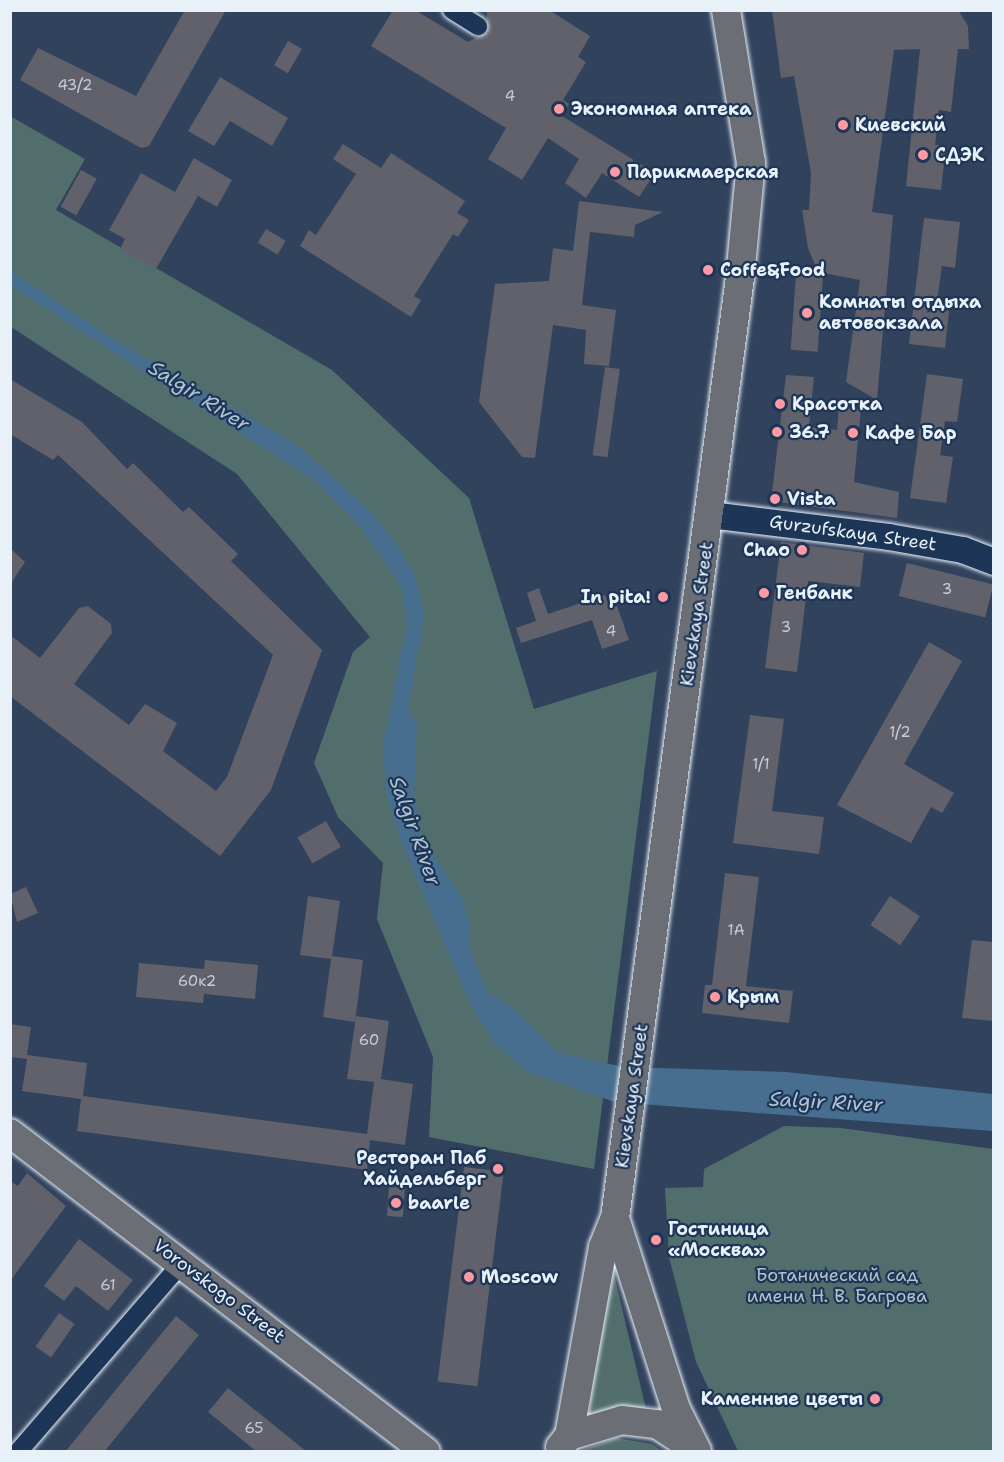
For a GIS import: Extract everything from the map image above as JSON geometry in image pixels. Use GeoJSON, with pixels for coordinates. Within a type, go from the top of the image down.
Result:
{"type":"FeatureCollection","features":[{"type":"Feature","properties":{"kind":"main road","name":"Kievskaya Street"},"geometry":{"type":"LineString","coordinates":[[563,1444],[603,1247],[615,1218],[710,515],[751,163],[726,10]]}},
{"type":"Feature","properties":{"kind":"main road","name":"Gurzufskaya Street"},"geometry":{"type":"LineString","coordinates":[[710,515],[870,533],[963,550],[993,562]]}},
{"type":"Feature","properties":{"kind":"main road","name":"Vorovskogo Street"},"geometry":{"type":"LineString","coordinates":[[10,1133],[426,1452]]}},
{"type":"Feature","properties":{"kind":"main road","name":"Kievskaya Street"},"geometry":{"type":"LineString","coordinates":[[615,1218],[663,1371],[697,1451]]}},
{"type":"Feature","properties":{"kind":"main road"},"geometry":{"type":"LineString","coordinates":[[563,1444],[605,1422],[639,1421],[657,1424],[697,1451]]}},
{"type":"Feature","properties":{"kind":"street"},"geometry":{"type":"LineString","coordinates":[[452,10],[478,26]]}},
{"type":"Feature","properties":{"kind":"street"},"geometry":{"type":"LineString","coordinates":[[18,1452],[182,1263]]}},
{"type":"Feature","properties":{"kind":"green space"},"geometry":{"type":"Polygon","coordinates":[[[10,116],[85,159],[56,210],[332,370],[469,498],[534,709],[657,671],[594,1169],[429,1137],[433,1057],[377,919],[383,863],[338,817],[314,763],[353,652],[370,637],[237,474],[11,327],[10,116]]]}},
{"type":"Feature","properties":{"kind":"green space","name":"Ботанический сад имени Н. В. Багрова"},"geometry":{"type":"Polygon","coordinates":[[[784,1126],[841,1128],[993,1149],[993,1451],[738,1451],[696,1362],[669,1257],[665,1188],[703,1187],[704,1169],[784,1126]]]}},
{"type":"Feature","properties":{"kind":"green space"},"geometry":{"type":"Polygon","coordinates":[[[612,1266],[646,1409],[589,1414],[598,1338],[612,1266]]]}},
{"type":"Feature","properties":{"kind":"green space"},"geometry":{"type":"Polygon","coordinates":[[[616,1438],[652,1444],[662,1451],[580,1451],[616,1438]]]}},
{"type":"Feature","properties":{"kind":"water","name":"Salgir River"},"geometry":{"type":"Polygon","coordinates":[[[11,271],[124,346],[293,442],[370,510],[399,548],[415,576],[424,616],[408,709],[417,727],[414,795],[422,838],[461,896],[469,921],[469,949],[488,993],[510,1006],[559,1053],[624,1067],[786,1072],[993,1094],[993,1131],[615,1102],[527,1072],[494,1043],[470,1003],[401,842],[386,791],[383,745],[407,624],[401,586],[365,533],[315,481],[11,286],[11,271]]]}},
{"type":"Feature","properties":{"kind":"building"},"geometry":{"type":"Polygon","coordinates":[[[185,10],[226,10],[149,146],[141,148],[20,80],[38,48],[136,96],[185,10]]]}},
{"type":"Feature","properties":{"kind":"building"},"geometry":{"type":"Polygon","coordinates":[[[393,10],[415,10],[468,42],[487,32],[487,10],[549,10],[590,36],[578,57],[586,62],[563,100],[569,104],[562,116],[655,173],[639,197],[602,173],[586,198],[565,183],[579,159],[548,138],[522,180],[488,159],[506,128],[371,46],[393,10]]]}},
{"type":"Feature","properties":{"kind":"building","name":"Киевский"},"geometry":{"type":"Polygon","coordinates":[[[772,10],[958,10],[968,26],[969,49],[958,49],[951,112],[939,110],[935,145],[946,146],[941,190],[906,186],[920,49],[894,50],[872,212],[893,215],[877,400],[846,382],[860,280],[818,272],[808,248],[802,210],[809,210],[811,173],[794,76],[781,78],[772,10]]]}},
{"type":"Feature","properties":{"kind":"building"},"geometry":{"type":"Polygon","coordinates":[[[288,41],[302,49],[288,73],[274,65],[288,41]]]}},
{"type":"Feature","properties":{"kind":"building"},"geometry":{"type":"Polygon","coordinates":[[[220,77],[288,118],[272,146],[230,121],[214,146],[188,131],[220,77]]]}},
{"type":"Feature","properties":{"kind":"building"},"geometry":{"type":"Polygon","coordinates":[[[343,144],[381,168],[391,153],[465,201],[457,213],[469,220],[458,237],[453,234],[414,296],[421,300],[411,317],[300,246],[309,230],[316,235],[356,174],[333,159],[343,144]]]}},
{"type":"Feature","properties":{"kind":"building"},"geometry":{"type":"Polygon","coordinates":[[[194,158],[232,180],[217,207],[198,196],[156,269],[120,249],[125,239],[109,230],[141,173],[175,192],[194,158]]]}},
{"type":"Feature","properties":{"kind":"building"},"geometry":{"type":"Polygon","coordinates":[[[81,170],[97,179],[76,215],[61,207],[81,170]]]}},
{"type":"Feature","properties":{"kind":"building"},"geometry":{"type":"Polygon","coordinates":[[[579,201],[663,212],[635,225],[634,237],[590,232],[582,305],[616,310],[609,366],[584,364],[586,330],[553,325],[535,458],[522,457],[479,402],[495,284],[549,281],[553,248],[573,251],[579,201]]]}},
{"type":"Feature","properties":{"kind":"building"},"geometry":{"type":"Polygon","coordinates":[[[924,218],[960,222],[955,268],[942,266],[937,301],[950,302],[945,348],[909,344],[924,218]]]}},
{"type":"Feature","properties":{"kind":"building"},"geometry":{"type":"Polygon","coordinates":[[[266,229],[286,241],[277,255],[258,243],[266,229]]]}},
{"type":"Feature","properties":{"kind":"building","name":"Комнаты отдыха автовокзала"},"geometry":{"type":"Polygon","coordinates":[[[796,274],[823,276],[818,352],[791,350],[796,274]]]}},
{"type":"Feature","properties":{"kind":"building"},"geometry":{"type":"Polygon","coordinates":[[[605,367],[620,369],[607,457],[593,455],[605,367]]]}},
{"type":"Feature","properties":{"kind":"building"},"geometry":{"type":"Polygon","coordinates":[[[927,374],[963,379],[957,422],[945,421],[940,455],[953,457],[946,503],[910,498],[927,374]]]}},
{"type":"Feature","properties":{"kind":"building"},"geometry":{"type":"Polygon","coordinates":[[[786,375],[814,377],[809,427],[837,430],[839,406],[861,408],[854,482],[899,492],[897,518],[771,501],[786,375]]]}},
{"type":"Feature","properties":{"kind":"building"},"geometry":{"type":"Polygon","coordinates":[[[10,379],[82,422],[127,469],[133,463],[183,512],[189,507],[238,554],[231,561],[322,650],[271,790],[220,856],[10,696],[10,635],[40,658],[79,608],[88,606],[111,624],[112,633],[74,684],[129,725],[145,704],[177,723],[163,751],[216,791],[227,777],[273,655],[58,455],[53,460],[10,434],[10,379]]]}},
{"type":"Feature","properties":{"kind":"building"},"geometry":{"type":"Polygon","coordinates":[[[781,542],[864,553],[860,587],[808,581],[797,672],[765,668],[781,542]]]}},
{"type":"Feature","properties":{"kind":"building"},"geometry":{"type":"Polygon","coordinates":[[[10,548],[25,562],[10,585],[10,548]]]}},
{"type":"Feature","properties":{"kind":"building"},"geometry":{"type":"Polygon","coordinates":[[[907,563],[993,585],[985,618],[899,596],[907,563]]]}},
{"type":"Feature","properties":{"kind":"building"},"geometry":{"type":"Polygon","coordinates":[[[539,588],[548,614],[605,595],[610,609],[617,606],[629,640],[602,649],[592,620],[521,643],[516,628],[536,621],[527,593],[539,588]]]}},
{"type":"Feature","properties":{"kind":"building"},"geometry":{"type":"Polygon","coordinates":[[[929,642],[962,661],[904,764],[954,793],[942,813],[931,807],[911,843],[837,805],[929,642]]]}},
{"type":"Feature","properties":{"kind":"building"},"geometry":{"type":"Polygon","coordinates":[[[750,715],[784,719],[772,811],[824,817],[819,854],[733,843],[750,715]]]}},
{"type":"Feature","properties":{"kind":"building"},"geometry":{"type":"Polygon","coordinates":[[[326,821],[341,847],[312,863],[297,838],[326,821]]]}},
{"type":"Feature","properties":{"kind":"building"},"geometry":{"type":"Polygon","coordinates":[[[725,873],[759,877],[746,986],[793,991],[789,1023],[702,1013],[705,985],[712,985],[725,873]]]}},
{"type":"Feature","properties":{"kind":"building"},"geometry":{"type":"Polygon","coordinates":[[[26,887],[38,913],[17,922],[10,894],[26,887]]]}},
{"type":"Feature","properties":{"kind":"building"},"geometry":{"type":"Polygon","coordinates":[[[308,896],[340,901],[332,956],[363,960],[355,1022],[323,1017],[331,959],[300,955],[308,896]]]}},
{"type":"Feature","properties":{"kind":"building"},"geometry":{"type":"Polygon","coordinates":[[[890,896],[920,916],[900,945],[870,925],[890,896]]]}},
{"type":"Feature","properties":{"kind":"building"},"geometry":{"type":"Polygon","coordinates":[[[972,940],[993,942],[993,1021],[962,1018],[972,940]]]}},
{"type":"Feature","properties":{"kind":"building"},"geometry":{"type":"Polygon","coordinates":[[[205,960],[258,965],[255,999],[204,994],[203,1003],[136,997],[139,963],[204,969],[205,960]]]}},
{"type":"Feature","properties":{"kind":"building"},"geometry":{"type":"Polygon","coordinates":[[[356,1016],[389,1021],[381,1079],[413,1084],[405,1145],[370,1140],[367,1170],[77,1131],[81,1099],[22,1091],[27,1059],[10,1057],[10,1024],[31,1027],[27,1055],[87,1063],[83,1096],[367,1134],[374,1082],[347,1079],[356,1016]]]}},
{"type":"Feature","properties":{"kind":"building","name":"Moscow"},"geometry":{"type":"Polygon","coordinates":[[[464,1167],[504,1172],[477,1386],[438,1381],[464,1167]]]}},
{"type":"Feature","properties":{"kind":"building"},"geometry":{"type":"Polygon","coordinates":[[[27,1173],[66,1206],[10,1281],[10,1181],[18,1186],[27,1173]]]}},
{"type":"Feature","properties":{"kind":"building"},"geometry":{"type":"Polygon","coordinates":[[[389,1187],[405,1188],[403,1217],[387,1216],[389,1187]]]}},
{"type":"Feature","properties":{"kind":"building"},"geometry":{"type":"Polygon","coordinates":[[[79,1239],[133,1280],[108,1311],[76,1286],[64,1301],[44,1286],[79,1239]]]}},
{"type":"Feature","properties":{"kind":"building"},"geometry":{"type":"Polygon","coordinates":[[[59,1313],[75,1324],[51,1357],[35,1347],[59,1313]]]}},
{"type":"Feature","properties":{"kind":"building"},"geometry":{"type":"Polygon","coordinates":[[[176,1316],[199,1335],[104,1452],[65,1452],[176,1316]]]}},
{"type":"Feature","properties":{"kind":"building"},"geometry":{"type":"Polygon","coordinates":[[[228,1388],[307,1452],[257,1452],[208,1412],[228,1388]]]}},
{"type":"Feature","properties":{"kind":"place","name":"Экономная аптека"},"geometry":{"type":"Point","coordinates":[559,109]}},
{"type":"Feature","properties":{"kind":"place","name":"Киевский"},"geometry":{"type":"Point","coordinates":[843,125]}},
{"type":"Feature","properties":{"kind":"place","name":"СДЭК"},"geometry":{"type":"Point","coordinates":[923,155]}},
{"type":"Feature","properties":{"kind":"place","name":"Парикмаерская"},"geometry":{"type":"Point","coordinates":[615,172]}},
{"type":"Feature","properties":{"kind":"place","name":"Coffe&Food"},"geometry":{"type":"Point","coordinates":[708,270]}},
{"type":"Feature","properties":{"kind":"place","name":"Комнаты отдыха автовокзала"},"geometry":{"type":"Point","coordinates":[807,313]}},
{"type":"Feature","properties":{"kind":"place","name":"Красотка"},"geometry":{"type":"Point","coordinates":[780,404]}},
{"type":"Feature","properties":{"kind":"place","name":"36.7"},"geometry":{"type":"Point","coordinates":[777,432]}},
{"type":"Feature","properties":{"kind":"place","name":"Кафе Бар"},"geometry":{"type":"Point","coordinates":[853,433]}},
{"type":"Feature","properties":{"kind":"place","name":"Vista"},"geometry":{"type":"Point","coordinates":[775,499]}},
{"type":"Feature","properties":{"kind":"place","name":"Chao"},"geometry":{"type":"Point","coordinates":[802,550]}},
{"type":"Feature","properties":{"kind":"place","name":"Генбанк"},"geometry":{"type":"Point","coordinates":[764,593]}},
{"type":"Feature","properties":{"kind":"place","name":"In pita!"},"geometry":{"type":"Point","coordinates":[663,597]}},
{"type":"Feature","properties":{"kind":"place","name":"Крым"},"geometry":{"type":"Point","coordinates":[715,997]}},
{"type":"Feature","properties":{"kind":"place","name":"Ресторан Паб Хайдельберг"},"geometry":{"type":"Point","coordinates":[498,1169]}},
{"type":"Feature","properties":{"kind":"place","name":"baarle"},"geometry":{"type":"Point","coordinates":[396,1203]}},
{"type":"Feature","properties":{"kind":"place","name":"Гостиница «Москва»"},"geometry":{"type":"Point","coordinates":[656,1240]}},
{"type":"Feature","properties":{"kind":"place","name":"Moscow"},"geometry":{"type":"Point","coordinates":[469,1277]}},
{"type":"Feature","properties":{"kind":"place","name":"Каменные цветы"},"geometry":{"type":"Point","coordinates":[875,1399]}}]}
